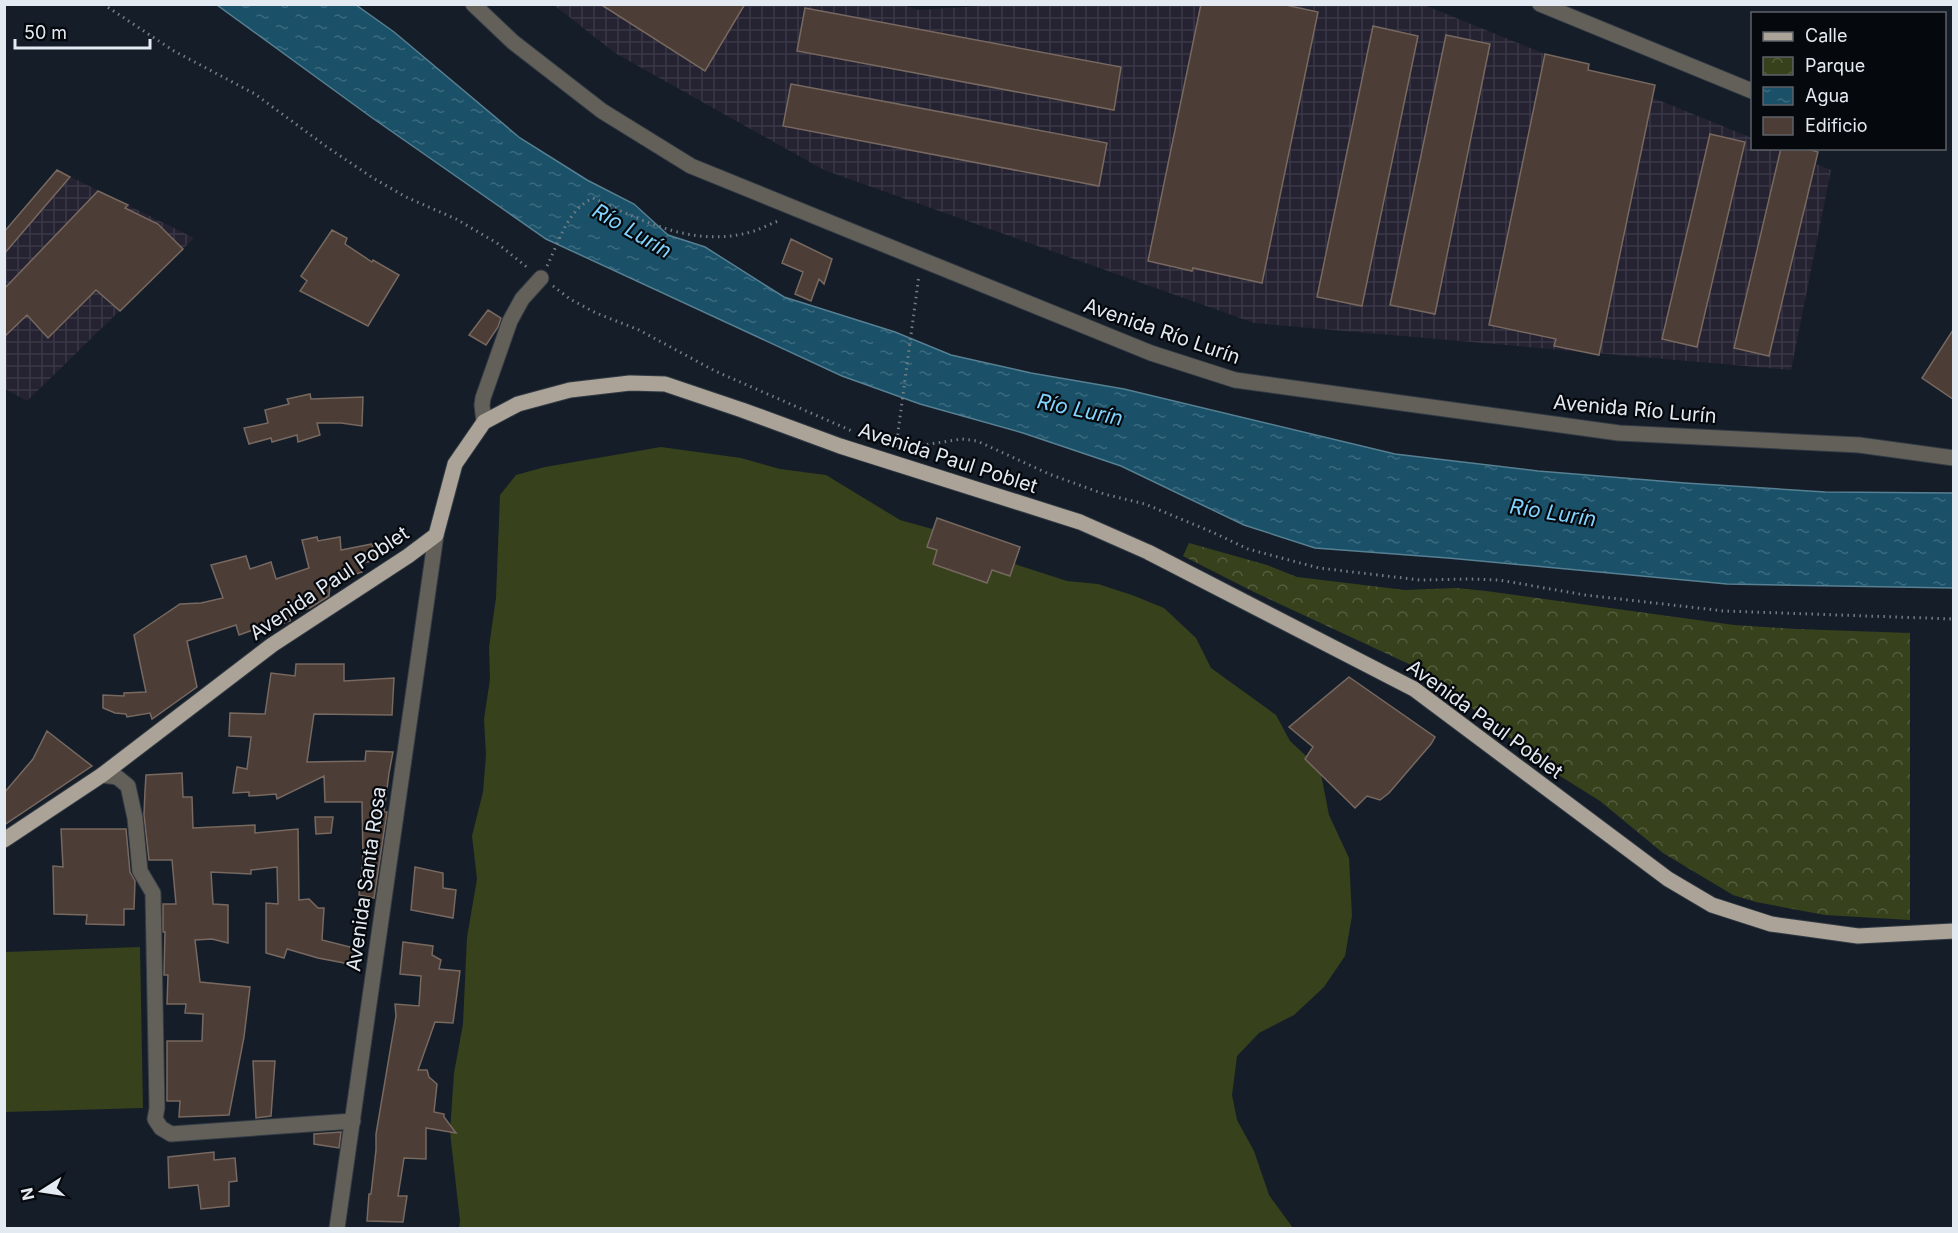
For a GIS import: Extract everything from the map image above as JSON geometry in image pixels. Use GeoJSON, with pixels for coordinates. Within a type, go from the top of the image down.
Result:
{"type":"FeatureCollection","features":[{"type":"Feature","properties":{"kind":"main road","name":"Avenida Paul Poblet"},"geometry":{"type":"LineString","coordinates":[[4,840],[102,775],[272,645],[408,556],[436,534],[455,465],[484,422],[518,404],[570,390],[630,383],[665,384],[840,446],[1080,522],[1148,552],[1414,689],[1668,879],[1712,905],[1771,924],[1858,936],[1953,931]]}},
{"type":"Feature","properties":{"kind":"street","name":"Avenida Río Lurín"},"geometry":{"type":"LineString","coordinates":[[473,4],[513,42],[602,111],[691,166],[1151,353],[1235,380],[1619,433],[1859,445],[1953,458]]}},
{"type":"Feature","properties":{"kind":"street"},"geometry":{"type":"LineString","coordinates":[[1540,4],[1751,91]]}},
{"type":"Feature","properties":{"kind":"street"},"geometry":{"type":"LineString","coordinates":[[484,422],[483,398],[510,321],[522,299],[541,278]]}},
{"type":"Feature","properties":{"kind":"street","name":"Avenida Santa Rosa"},"geometry":{"type":"LineString","coordinates":[[337,1228],[436,534]]}},
{"type":"Feature","properties":{"kind":"street"},"geometry":{"type":"LineString","coordinates":[[102,775],[117,777],[128,786],[135,818],[140,871],[153,893],[157,1108],[155,1119],[161,1128],[171,1134],[353,1121]]}},
{"type":"Feature","properties":{"kind":"path"},"geometry":{"type":"LineString","coordinates":[[103,4],[189,60],[255,94],[327,147],[373,177],[406,197],[456,219],[497,243],[570,299],[596,313],[639,330],[743,384],[860,434]]}},
{"type":"Feature","properties":{"kind":"path"},"geometry":{"type":"LineString","coordinates":[[541,278],[570,218],[584,203],[593,198],[648,224],[691,236],[723,237],[754,231],[802,211]]}},
{"type":"Feature","properties":{"kind":"path"},"geometry":{"type":"LineString","coordinates":[[895,464],[921,260]]}},
{"type":"Feature","properties":{"kind":"path"},"geometry":{"type":"LineString","coordinates":[[887,444],[917,446],[962,439],[977,441],[1049,474],[1104,494],[1145,504],[1248,549],[1319,568],[1420,580],[1499,580],[1585,595],[1724,611],[1953,619]]}},
{"type":"Feature","properties":{"kind":"shaded area"},"geometry":{"type":"Polygon","coordinates":[[[900,4],[918,10],[1014,4],[1424,5],[1751,138],[1751,150],[1781,150],[1831,170],[1791,370],[1254,323],[824,170],[615,53],[554,5],[900,4]]]}},
{"type":"Feature","properties":{"kind":"shaded area"},"geometry":{"type":"Polygon","coordinates":[[[57,170],[194,238],[27,401],[5,389],[5,232],[57,170]]]}},
{"type":"Feature","properties":{"kind":"green space"},"geometry":{"type":"Polygon","coordinates":[[[661,447],[741,458],[780,469],[826,475],[900,520],[961,537],[981,553],[1067,581],[1098,584],[1164,608],[1196,638],[1211,668],[1276,715],[1290,741],[1320,769],[1329,815],[1349,858],[1352,916],[1345,956],[1324,987],[1294,1015],[1259,1033],[1237,1056],[1232,1095],[1237,1120],[1254,1151],[1269,1195],[1293,1228],[459,1228],[450,1132],[454,1073],[463,1024],[467,937],[477,879],[472,836],[483,792],[486,755],[484,719],[490,679],[489,647],[496,598],[500,495],[516,475],[545,467],[661,447]]]}},
{"type":"Feature","properties":{"kind":"green space"},"geometry":{"type":"Polygon","coordinates":[[[1189,543],[1267,565],[1297,577],[1405,590],[1456,588],[1486,591],[1734,625],[1910,633],[1910,920],[1825,915],[1756,902],[1733,895],[1663,853],[1600,801],[1544,766],[1464,702],[1411,665],[1254,592],[1183,556],[1189,543]]]}},
{"type":"Feature","properties":{"kind":"green space"},"geometry":{"type":"Polygon","coordinates":[[[140,947],[143,1108],[5,1112],[5,952],[140,947]]]}},
{"type":"Feature","properties":{"kind":"water","name":"Río Lurín"},"geometry":{"type":"Polygon","coordinates":[[[217,5],[356,5],[394,32],[520,138],[587,180],[634,204],[668,235],[705,247],[784,297],[895,332],[951,355],[1031,373],[1124,389],[1395,454],[1538,471],[1685,483],[1825,492],[1953,493],[1953,588],[1727,584],[1315,548],[1244,525],[1121,466],[1023,433],[920,404],[842,376],[546,239],[371,117],[217,5]]]}},
{"type":"Feature","properties":{"kind":"building"},"geometry":{"type":"Polygon","coordinates":[[[600,4],[745,4],[705,71],[600,4]]]}},
{"type":"Feature","properties":{"kind":"building"},"geometry":{"type":"Polygon","coordinates":[[[1201,4],[1281,4],[1318,12],[1262,283],[1148,261],[1201,4]]]}},
{"type":"Feature","properties":{"kind":"building"},"geometry":{"type":"Polygon","coordinates":[[[805,8],[1121,67],[1114,110],[797,51],[805,8]]]}},
{"type":"Feature","properties":{"kind":"building"},"geometry":{"type":"Polygon","coordinates":[[[1373,26],[1418,36],[1362,306],[1317,297],[1373,26]]]}},
{"type":"Feature","properties":{"kind":"building"},"geometry":{"type":"Polygon","coordinates":[[[1446,35],[1490,44],[1435,314],[1390,305],[1446,35]]]}},
{"type":"Feature","properties":{"kind":"building"},"geometry":{"type":"Polygon","coordinates":[[[1545,54],[1589,64],[1588,70],[1655,85],[1599,355],[1554,346],[1556,339],[1489,325],[1545,54]]]}},
{"type":"Feature","properties":{"kind":"building"},"geometry":{"type":"Polygon","coordinates":[[[791,84],[1107,143],[1099,186],[783,126],[791,84]]]}},
{"type":"Feature","properties":{"kind":"building"},"geometry":{"type":"Polygon","coordinates":[[[1710,134],[1745,142],[1697,347],[1662,339],[1710,134]]]}},
{"type":"Feature","properties":{"kind":"building"},"geometry":{"type":"Polygon","coordinates":[[[1781,150],[1818,152],[1769,356],[1734,348],[1781,150]]]}},
{"type":"Feature","properties":{"kind":"building"},"geometry":{"type":"Polygon","coordinates":[[[57,170],[70,177],[4,254],[4,232],[57,170]]]}},
{"type":"Feature","properties":{"kind":"building"},"geometry":{"type":"Polygon","coordinates":[[[98,191],[128,205],[125,208],[158,224],[183,249],[120,311],[96,290],[48,338],[27,315],[4,337],[4,289],[98,191]]]}},
{"type":"Feature","properties":{"kind":"building"},"geometry":{"type":"Polygon","coordinates":[[[332,230],[347,238],[345,244],[372,262],[373,260],[399,275],[368,326],[300,291],[307,281],[301,276],[332,230]]]}},
{"type":"Feature","properties":{"kind":"building"},"geometry":{"type":"Polygon","coordinates":[[[791,239],[832,259],[824,284],[819,279],[811,301],[795,294],[803,272],[782,263],[791,239]]]}},
{"type":"Feature","properties":{"kind":"building"},"geometry":{"type":"Polygon","coordinates":[[[488,310],[501,318],[486,345],[469,335],[488,310]]]}},
{"type":"Feature","properties":{"kind":"building"},"geometry":{"type":"Polygon","coordinates":[[[1953,330],[1953,399],[1922,378],[1953,330]]]}},
{"type":"Feature","properties":{"kind":"building"},"geometry":{"type":"Polygon","coordinates":[[[310,394],[311,399],[363,397],[362,426],[317,423],[320,435],[298,442],[297,435],[272,442],[271,438],[249,444],[244,428],[268,423],[265,410],[289,404],[287,399],[310,394]]]}},
{"type":"Feature","properties":{"kind":"building"},"geometry":{"type":"Polygon","coordinates":[[[937,518],[1020,547],[1010,576],[992,570],[987,583],[933,564],[937,550],[927,547],[937,518]]]}},
{"type":"Feature","properties":{"kind":"building"},"geometry":{"type":"Polygon","coordinates":[[[317,537],[318,541],[340,537],[341,550],[372,544],[375,560],[360,564],[362,572],[334,581],[335,584],[330,585],[329,596],[310,608],[290,613],[290,621],[275,626],[275,622],[239,635],[236,625],[187,641],[197,687],[152,719],[150,713],[127,717],[126,714],[115,713],[103,708],[103,695],[124,696],[124,693],[146,692],[134,635],[180,604],[201,603],[223,598],[211,565],[246,556],[250,569],[271,562],[276,579],[309,568],[302,540],[317,537]]]}},
{"type":"Feature","properties":{"kind":"building"},"geometry":{"type":"Polygon","coordinates":[[[296,664],[344,664],[344,681],[394,678],[392,715],[314,714],[307,762],[365,761],[366,751],[393,752],[374,898],[359,895],[363,860],[362,802],[325,802],[324,776],[277,799],[276,794],[249,796],[249,792],[233,793],[237,767],[247,769],[251,737],[229,736],[230,713],[265,714],[271,673],[295,676],[296,664]]]}},
{"type":"Feature","properties":{"kind":"building"},"geometry":{"type":"Polygon","coordinates":[[[1349,677],[1435,737],[1389,793],[1380,800],[1367,796],[1355,808],[1305,759],[1313,747],[1289,727],[1349,677]]]}},
{"type":"Feature","properties":{"kind":"building"},"geometry":{"type":"Polygon","coordinates":[[[47,731],[92,766],[4,825],[4,793],[33,759],[47,731]]]}},
{"type":"Feature","properties":{"kind":"building"},"geometry":{"type":"Polygon","coordinates":[[[182,773],[183,797],[192,797],[193,828],[255,825],[255,833],[298,829],[299,900],[309,899],[318,908],[324,908],[322,940],[358,949],[355,965],[287,949],[284,958],[266,953],[266,903],[278,904],[277,867],[251,870],[251,874],[211,872],[213,904],[228,905],[228,943],[212,939],[195,940],[200,982],[250,987],[244,1037],[229,1115],[179,1117],[180,1101],[167,1101],[167,1041],[202,1041],[203,1014],[185,1013],[186,1004],[167,1004],[168,975],[164,975],[163,904],[176,904],[172,860],[149,860],[144,815],[145,791],[146,775],[182,773]]]}},
{"type":"Feature","properties":{"kind":"building"},"geometry":{"type":"Polygon","coordinates":[[[315,817],[333,817],[331,833],[316,834],[315,817]]]}},
{"type":"Feature","properties":{"kind":"building"},"geometry":{"type":"Polygon","coordinates":[[[61,829],[126,829],[130,872],[135,881],[134,909],[124,909],[124,925],[86,924],[87,915],[54,914],[53,866],[63,867],[61,829]]]}},
{"type":"Feature","properties":{"kind":"building"},"geometry":{"type":"Polygon","coordinates":[[[415,867],[443,873],[443,888],[456,890],[453,918],[411,910],[415,867]]]}},
{"type":"Feature","properties":{"kind":"building"},"geometry":{"type":"Polygon","coordinates":[[[403,942],[433,946],[432,955],[441,960],[439,969],[460,971],[453,1023],[435,1022],[418,1070],[427,1070],[429,1077],[437,1084],[434,1112],[444,1114],[456,1133],[426,1128],[426,1159],[404,1158],[398,1196],[407,1196],[403,1222],[367,1221],[376,1134],[396,1016],[395,1004],[419,1006],[421,976],[400,974],[403,942]]]}},
{"type":"Feature","properties":{"kind":"building"},"geometry":{"type":"Polygon","coordinates":[[[253,1061],[275,1061],[271,1116],[256,1118],[253,1061]]]}},
{"type":"Feature","properties":{"kind":"building"},"geometry":{"type":"Polygon","coordinates":[[[341,1132],[339,1148],[314,1144],[314,1134],[341,1132]]]}},
{"type":"Feature","properties":{"kind":"building"},"geometry":{"type":"Polygon","coordinates":[[[214,1152],[214,1160],[235,1158],[237,1181],[229,1182],[229,1206],[201,1209],[198,1185],[169,1188],[168,1157],[214,1152]]]}}]}
